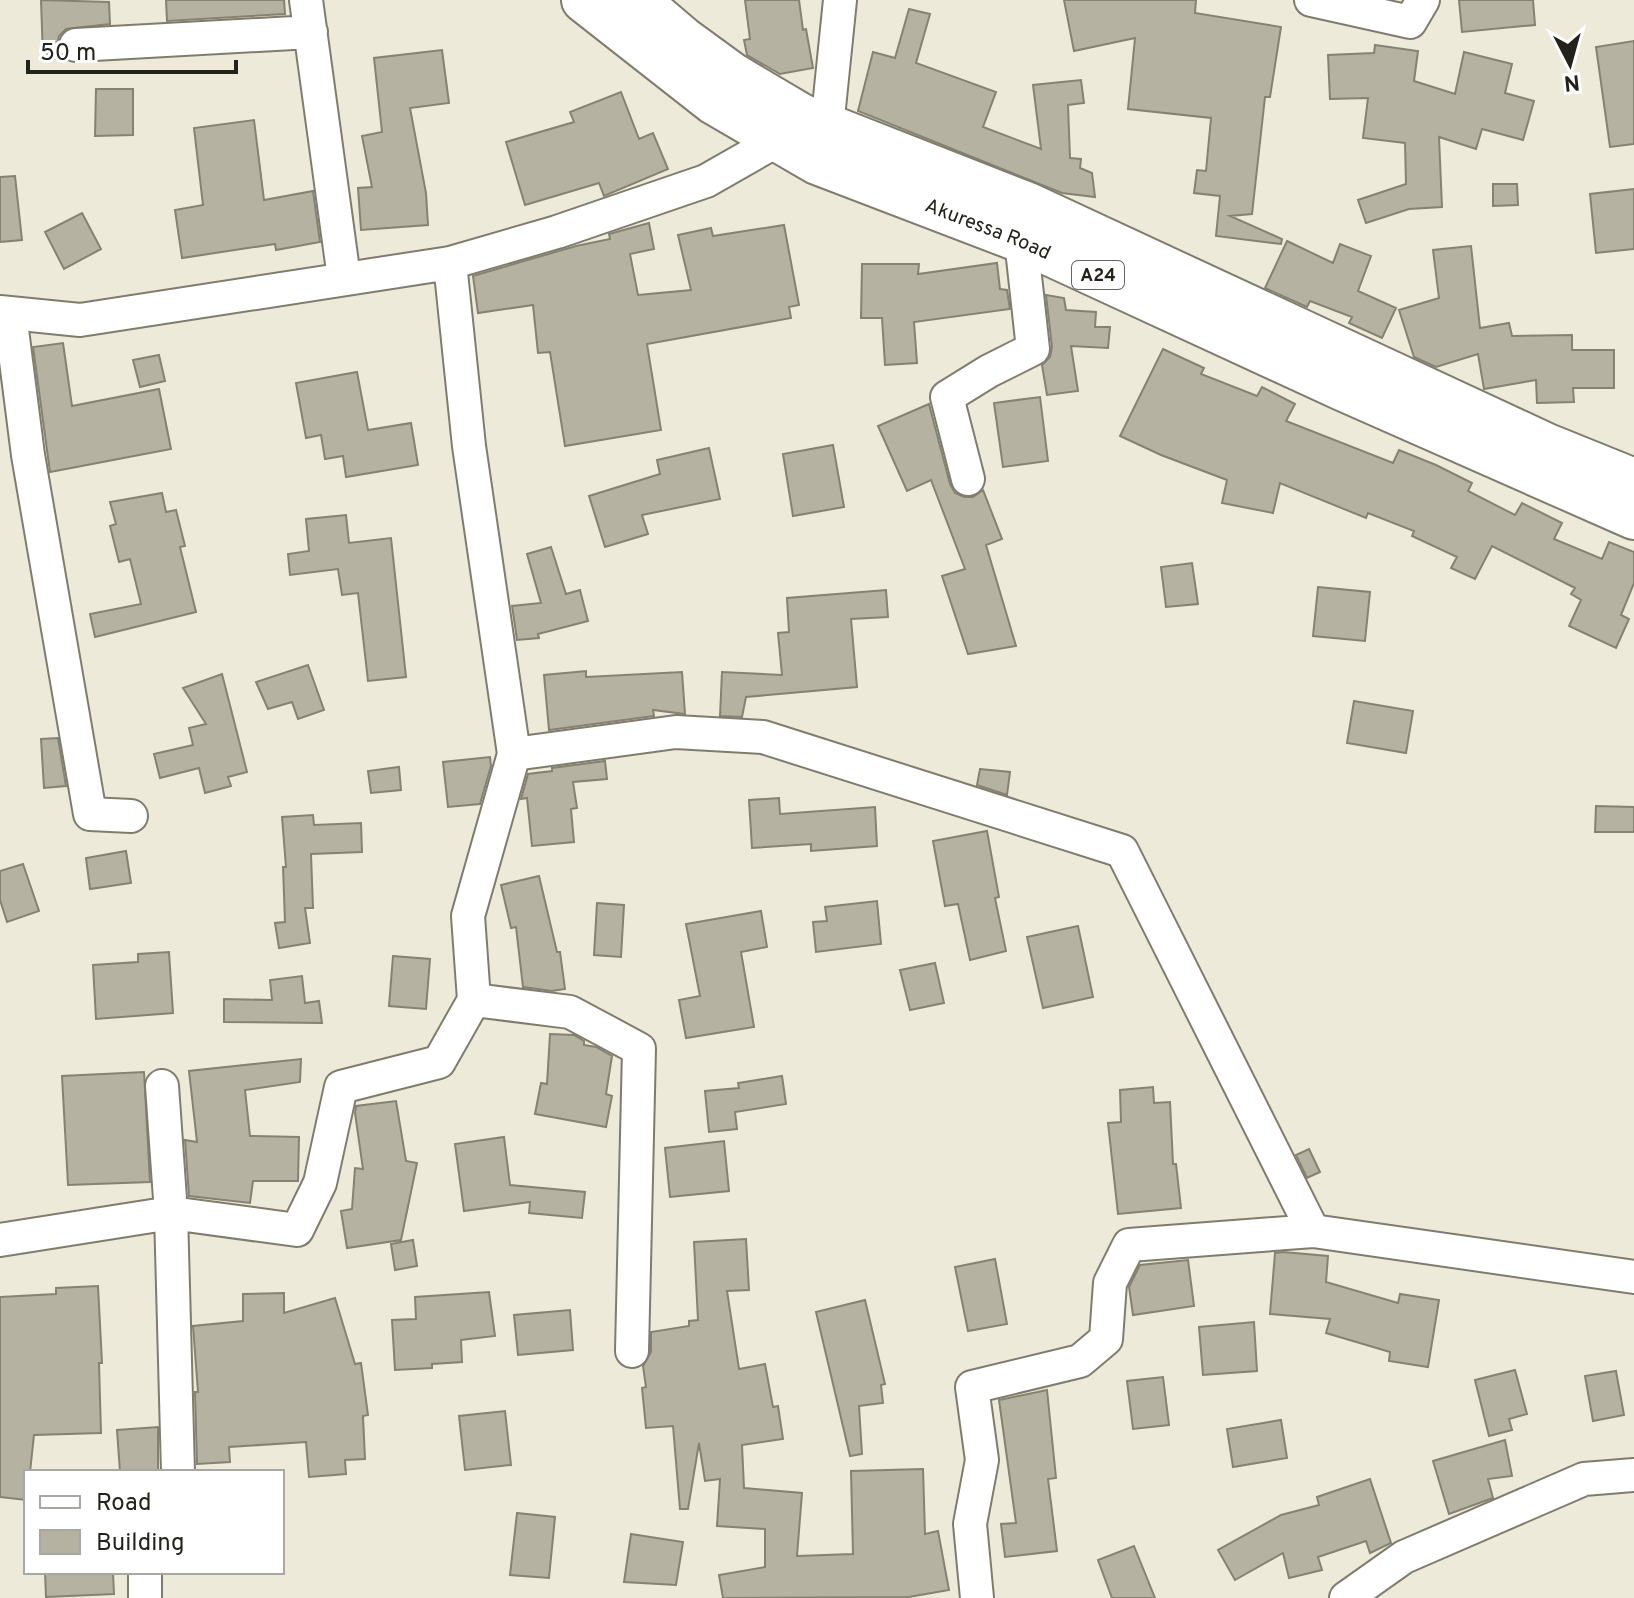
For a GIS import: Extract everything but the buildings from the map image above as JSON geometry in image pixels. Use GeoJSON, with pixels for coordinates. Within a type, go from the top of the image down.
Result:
{"type":"FeatureCollection","features":[{"type":"Feature","properties":{"kind":"highway","name":"Akuressa Road"},"geometry":{"type":"LineString","coordinates":[[584,0],[659,62],[714,102],[802,128],[1028,205],[1547,446],[1634,481]]}},
{"type":"Feature","properties":{"kind":"highway","name":"Akuressa Road"},"geometry":{"type":"LineString","coordinates":[[637,0],[684,40],[802,128],[817,162],[1021,240],[1634,517]]}},
{"type":"Feature","properties":{"kind":"street"},"geometry":{"type":"LineString","coordinates":[[306,0],[344,278]]}},
{"type":"Feature","properties":{"kind":"street"},"geometry":{"type":"LineString","coordinates":[[131,816],[90,814],[5,313],[80,320],[450,263],[557,232],[706,181],[802,128],[840,0]]}},
{"type":"Feature","properties":{"kind":"street"},"geometry":{"type":"LineString","coordinates":[[1311,0],[1410,22],[1423,0]]}},
{"type":"Feature","properties":{"kind":"street"},"geometry":{"type":"LineString","coordinates":[[76,45],[311,32]]}},
{"type":"Feature","properties":{"kind":"street"},"geometry":{"type":"LineString","coordinates":[[968,479],[947,397],[1033,349],[1021,240]]}},
{"type":"Feature","properties":{"kind":"street"},"geometry":{"type":"LineString","coordinates":[[0,1240],[171,1213],[297,1230],[320,1183],[341,1087],[439,1062],[474,1000],[468,916],[514,754],[469,446],[450,263]]}},
{"type":"Feature","properties":{"kind":"street"},"geometry":{"type":"LineString","coordinates":[[514,754],[676,732],[763,737],[1122,851],[1313,1231]]}},
{"type":"Feature","properties":{"kind":"street"},"geometry":{"type":"LineString","coordinates":[[474,1000],[570,1012],[639,1049],[632,1351]]}},
{"type":"Feature","properties":{"kind":"street"},"geometry":{"type":"LineString","coordinates":[[162,1086],[171,1213],[178,1470]]}},
{"type":"Feature","properties":{"kind":"street"},"geometry":{"type":"LineString","coordinates":[[977,1598],[970,1524],[982,1460],[972,1387],[1080,1361],[1106,1339],[1110,1283],[1129,1245],[1313,1231],[1634,1277]]}},
{"type":"Feature","properties":{"kind":"street"},"geometry":{"type":"LineString","coordinates":[[1346,1598],[1404,1557],[1584,1479],[1634,1475]]}},
{"type":"Feature","properties":{"kind":"street"},"geometry":{"type":"LineString","coordinates":[[145,1574],[145,1598]]}}]}
